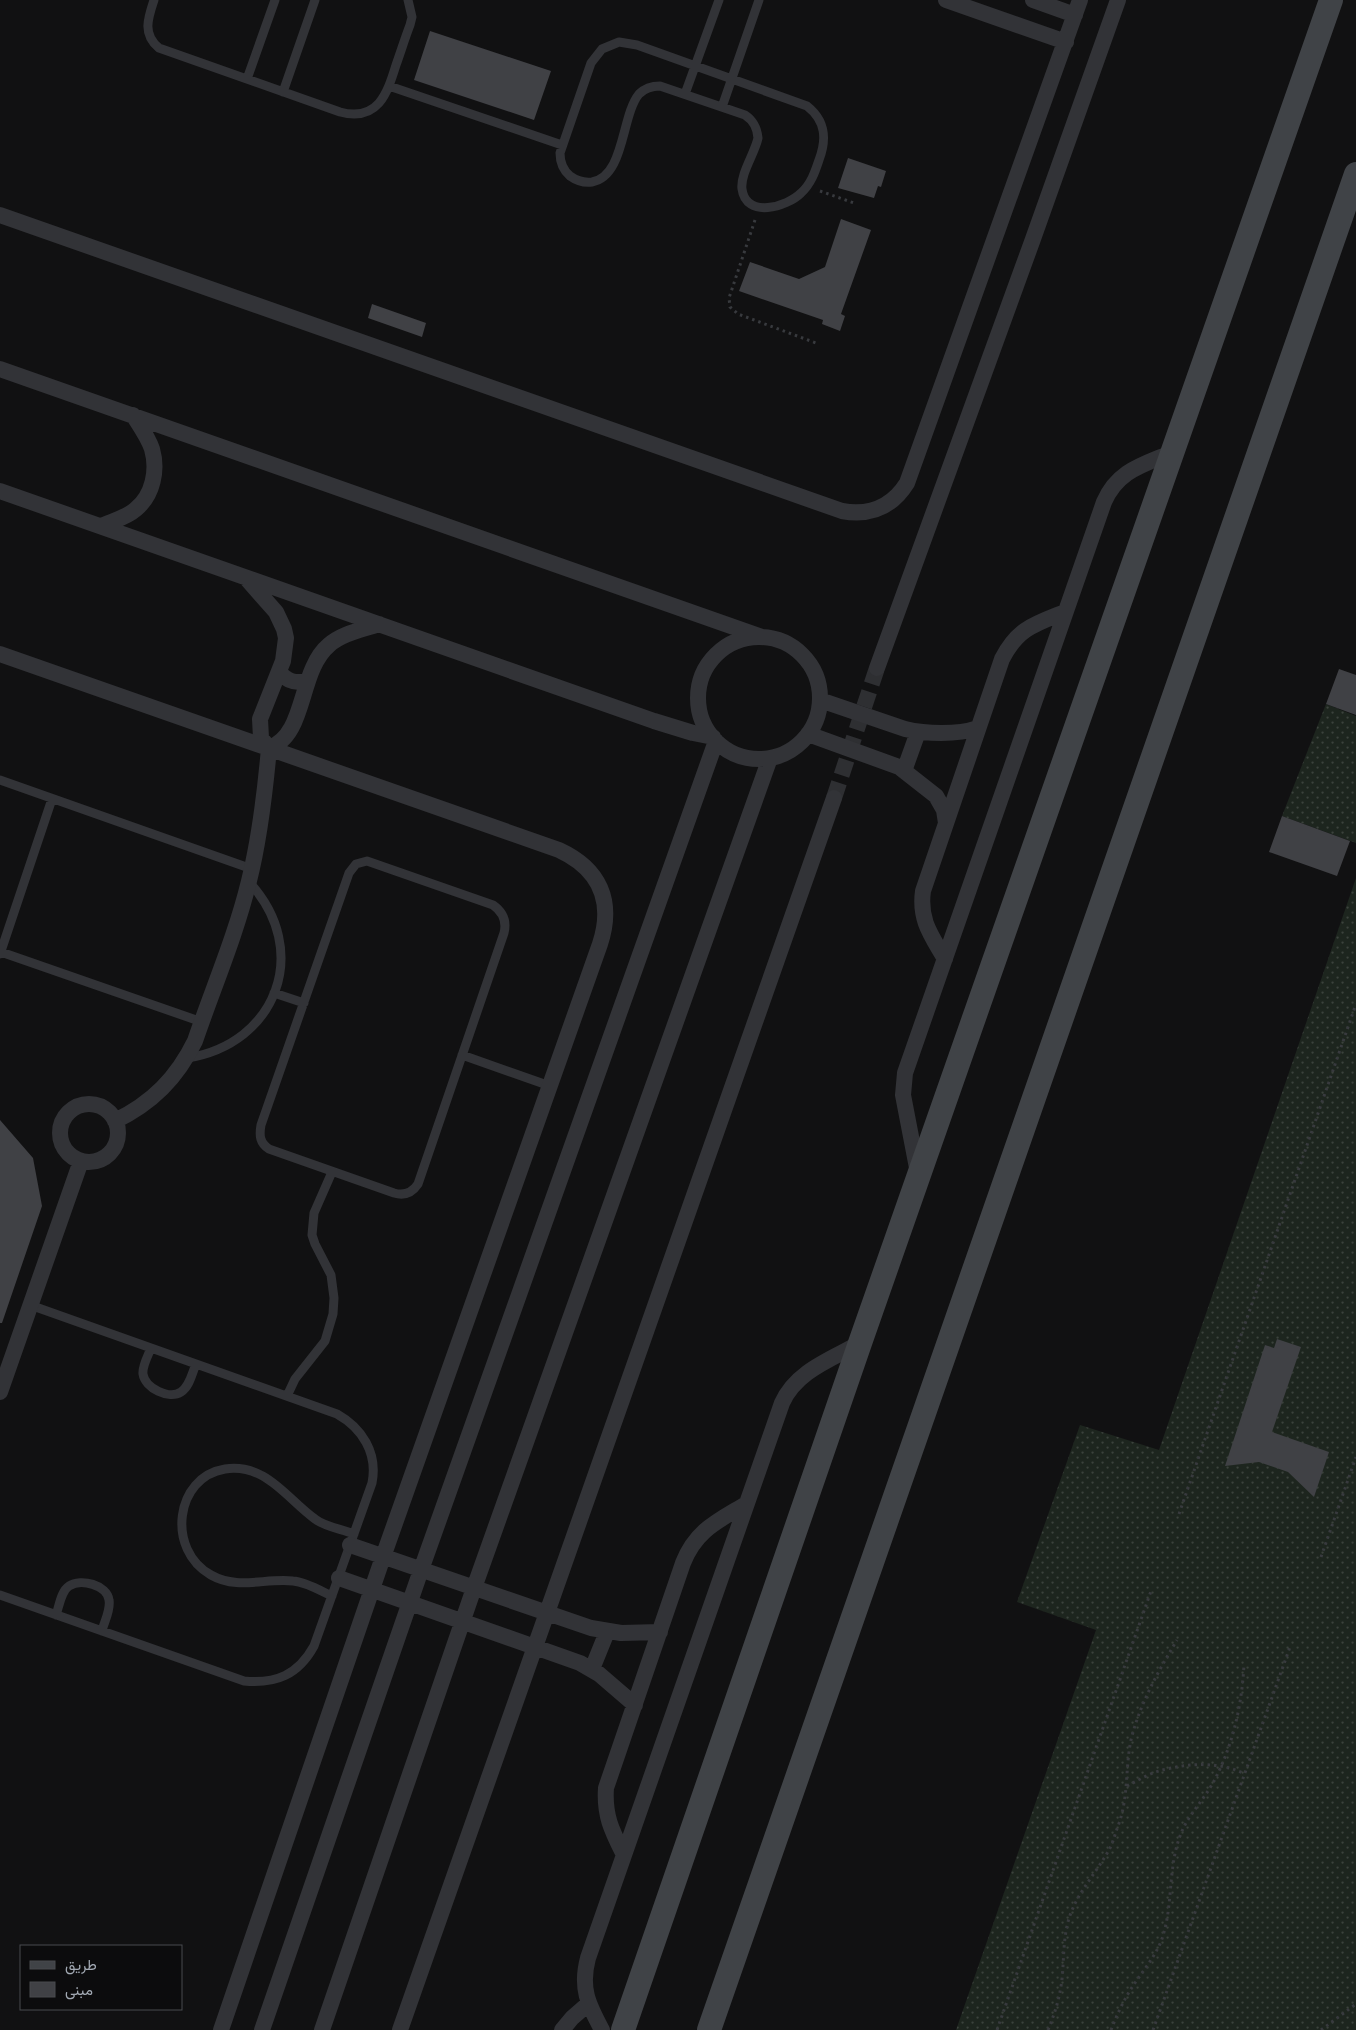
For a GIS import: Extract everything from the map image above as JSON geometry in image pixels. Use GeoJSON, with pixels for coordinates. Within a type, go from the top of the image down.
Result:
{"type":"FeatureCollection","features":[{"type":"Feature","properties":{"kind":"main road"},"geometry":{"type":"LineString","coordinates":[[623,2030],[860,1343],[1331,0]]}},
{"type":"Feature","properties":{"kind":"main road"},"geometry":{"type":"LineString","coordinates":[[709,2030],[1356,174]]}},
{"type":"Feature","properties":{"kind":"street"},"geometry":{"type":"LineString","coordinates":[[946,0],[1066,42]]}},
{"type":"Feature","properties":{"kind":"street"},"geometry":{"type":"LineString","coordinates":[[0,215],[842,510],[864,513],[893,500],[907,483],[1077,7],[1032,0]]}},
{"type":"Feature","properties":{"kind":"street"},"geometry":{"type":"LineString","coordinates":[[877,668],[1118,0]]}},
{"type":"Feature","properties":{"kind":"street"},"geometry":{"type":"LineString","coordinates":[[0,369],[792,646],[804,656],[813,669],[818,684],[820,700],[815,723],[798,745],[785,753],[770,758],[755,759],[727,750],[714,739],[704,723],[699,706],[699,688],[705,671],[715,657],[728,646],[744,639],[762,637]]}},
{"type":"Feature","properties":{"kind":"street"},"geometry":{"type":"LineString","coordinates":[[101,526],[124,517],[136,509],[145,499],[151,487],[154,468],[151,448],[133,415]]}},
{"type":"Feature","properties":{"kind":"street"},"geometry":{"type":"LineString","coordinates":[[919,1176],[904,1106],[903,1084],[905,1073],[944,959],[1110,489],[1131,470],[1173,452]]}},
{"type":"Feature","properties":{"kind":"street"},"geometry":{"type":"LineString","coordinates":[[0,490],[667,725],[714,739]]}},
{"type":"Feature","properties":{"kind":"street"},"geometry":{"type":"LineString","coordinates":[[115,1121],[132,1112],[163,1089],[186,1058],[202,1022],[235,929],[250,876],[263,809],[269,748],[261,738],[259,726],[286,650],[284,629],[276,612],[244,576]]}},
{"type":"Feature","properties":{"kind":"street"},"geometry":{"type":"LineString","coordinates":[[944,959],[925,925],[921,902],[923,891],[1002,659],[1010,645],[1021,633],[1035,624],[1066,612]]}},
{"type":"Feature","properties":{"kind":"street"},"geometry":{"type":"LineString","coordinates":[[269,748],[277,745],[289,733],[315,662],[328,645],[346,634],[379,624]]}},
{"type":"Feature","properties":{"kind":"street"},"geometry":{"type":"LineString","coordinates":[[0,654],[559,850],[574,857],[587,867],[597,880],[604,895],[605,928],[383,1557],[221,2030]]}},
{"type":"Feature","properties":{"kind":"street"},"geometry":{"type":"LineString","coordinates":[[279,672],[295,682],[307,681]]}},
{"type":"Feature","properties":{"kind":"street"},"geometry":{"type":"LineString","coordinates":[[820,700],[918,732],[962,732],[978,728]]}},
{"type":"Feature","properties":{"kind":"street"},"geometry":{"type":"LineString","coordinates":[[904,770],[918,732]]}},
{"type":"Feature","properties":{"kind":"street"},"geometry":{"type":"LineString","coordinates":[[808,734],[893,764],[904,770],[936,796],[944,810],[946,824]]}},
{"type":"Feature","properties":{"kind":"street"},"geometry":{"type":"LineString","coordinates":[[262,2030],[421,1570],[714,739]]}},
{"type":"Feature","properties":{"kind":"street"},"geometry":{"type":"LineString","coordinates":[[322,2030],[474,1588],[770,758]]}},
{"type":"Feature","properties":{"kind":"street"},"geometry":{"type":"LineString","coordinates":[[400,2030],[834,798]]}},
{"type":"Feature","properties":{"kind":"street"},"geometry":{"type":"LineString","coordinates":[[95,1104],[110,1113],[115,1121],[117,1137],[110,1152],[97,1161],[81,1161],[66,1151],[60,1135],[61,1126],[70,1111],[78,1106],[95,1104]]}},
{"type":"Feature","properties":{"kind":"street"},"geometry":{"type":"LineString","coordinates":[[0,1392],[81,1161]]}},
{"type":"Feature","properties":{"kind":"street"},"geometry":{"type":"LineString","coordinates":[[602,2030],[588,2004],[585,1990],[585,1969],[782,1403],[790,1388],[804,1374],[860,1343]]}},
{"type":"Feature","properties":{"kind":"street"},"geometry":{"type":"LineString","coordinates":[[624,1855],[609,1824],[605,1800],[609,1777],[683,1563],[695,1539],[712,1524],[746,1504]]}},
{"type":"Feature","properties":{"kind":"street"},"geometry":{"type":"LineString","coordinates":[[352,1539],[383,1557],[607,1632],[660,1632]]}},
{"type":"Feature","properties":{"kind":"street"},"geometry":{"type":"LineString","coordinates":[[338,1578],[574,1660],[592,1669],[635,1705]]}},
{"type":"Feature","properties":{"kind":"street"},"geometry":{"type":"LineString","coordinates":[[592,1669],[607,1632]]}},
{"type":"Feature","properties":{"kind":"street"},"geometry":{"type":"LineString","coordinates":[[562,2030],[588,2004]]}},
{"type":"Feature","properties":{"kind":"lane"},"geometry":{"type":"LineString","coordinates":[[154,0],[147,24],[147,31],[154,44],[166,51],[340,112],[356,114],[363,113],[377,106],[389,86],[412,17],[408,0]]}},
{"type":"Feature","properties":{"kind":"lane"},"geometry":{"type":"LineString","coordinates":[[247,79],[274,0]]}},
{"type":"Feature","properties":{"kind":"lane"},"geometry":{"type":"LineString","coordinates":[[283,92],[315,0]]}},
{"type":"Feature","properties":{"kind":"lane"},"geometry":{"type":"LineString","coordinates":[[685,94],[719,0]]}},
{"type":"Feature","properties":{"kind":"lane"},"geometry":{"type":"LineString","coordinates":[[722,107],[759,0]]}},
{"type":"Feature","properties":{"kind":"lane"},"geometry":{"type":"LineString","coordinates":[[628,42],[732,78],[800,102],[819,116],[824,131],[824,147],[807,186],[796,197],[783,205],[759,208],[746,199],[742,188],[744,177],[756,145],[758,131],[751,119],[745,115],[660,86],[653,86],[640,93],[636,98],[613,164],[609,171],[597,181],[581,182],[568,174],[560,160],[562,145],[592,63],[602,49],[610,44],[628,42]]}},
{"type":"Feature","properties":{"kind":"lane"},"geometry":{"type":"LineString","coordinates":[[389,86],[562,145]]}},
{"type":"Feature","properties":{"kind":"lane"},"geometry":{"type":"LineString","coordinates":[[0,780],[52,798],[250,876],[267,906],[278,933],[280,963],[274,993],[258,1021],[233,1043],[218,1050],[186,1058]]}},
{"type":"Feature","properties":{"kind":"lane"},"geometry":{"type":"LineString","coordinates":[[52,798],[0,953],[202,1022]]}},
{"type":"Feature","properties":{"kind":"lane"},"geometry":{"type":"LineString","coordinates":[[368,861],[493,905],[504,917],[506,928],[462,1056],[418,1184],[415,1189],[405,1195],[399,1195],[332,1172],[265,1146],[260,1136],[261,1125],[349,873],[356,864],[368,861]]}},
{"type":"Feature","properties":{"kind":"lane"},"geometry":{"type":"LineString","coordinates":[[274,993],[304,1003]]}},
{"type":"Feature","properties":{"kind":"lane"},"geometry":{"type":"LineString","coordinates":[[462,1056],[550,1086]]}},
{"type":"Feature","properties":{"kind":"lane"},"geometry":{"type":"LineString","coordinates":[[287,1396],[295,1379],[326,1341],[333,1314],[332,1280],[312,1235],[314,1213],[332,1172]]}},
{"type":"Feature","properties":{"kind":"lane"},"geometry":{"type":"LineString","coordinates":[[0,1595],[244,1681],[268,1681],[280,1678],[300,1666],[314,1646],[374,1472],[373,1460],[363,1435],[347,1419],[337,1414],[30,1305]]}},
{"type":"Feature","properties":{"kind":"lane"},"geometry":{"type":"LineString","coordinates":[[151,1348],[143,1370],[143,1377],[148,1385],[168,1394],[177,1394],[183,1391],[196,1364]]}},
{"type":"Feature","properties":{"kind":"lane"},"geometry":{"type":"LineString","coordinates":[[332,1596],[294,1581],[250,1583],[224,1580],[201,1569],[186,1548],[181,1532],[184,1508],[189,1496],[197,1486],[215,1472],[225,1469],[250,1471],[269,1479],[316,1520],[352,1539]]}},
{"type":"Feature","properties":{"kind":"lane"},"geometry":{"type":"LineString","coordinates":[[56,1615],[65,1591],[69,1586],[77,1582],[99,1587],[106,1593],[109,1599],[109,1608],[102,1631]]}},
{"type":"Feature","properties":{"kind":"path"},"geometry":{"type":"LineString","coordinates":[[807,186],[854,203]]}},
{"type":"Feature","properties":{"kind":"path"},"geometry":{"type":"LineString","coordinates":[[759,208],[729,298],[730,307],[738,314],[816,343]]}},
{"type":"Feature","properties":{"kind":"path"},"geometry":{"type":"LineString","coordinates":[[1180,1514],[1356,1004]]}},
{"type":"Feature","properties":{"kind":"path"},"geometry":{"type":"LineString","coordinates":[[1321,1557],[1356,1457]]}},
{"type":"Feature","properties":{"kind":"path"},"geometry":{"type":"LineString","coordinates":[[997,2030],[1151,1591]]}},
{"type":"Feature","properties":{"kind":"path"},"geometry":{"type":"LineString","coordinates":[[1048,2030],[1060,1990],[1068,1923],[1075,1902],[1110,1848],[1127,1795],[1132,1740],[1155,1676],[1177,1640]]}},
{"type":"Feature","properties":{"kind":"path"},"geometry":{"type":"LineString","coordinates":[[1153,2030],[1290,1647]]}},
{"type":"Feature","properties":{"kind":"path"},"geometry":{"type":"LineString","coordinates":[[1111,2030],[1128,1994],[1160,1944],[1166,1921],[1172,1864],[1180,1835],[1213,1782],[1220,1766],[1237,1719],[1243,1689],[1244,1664]]}},
{"type":"Feature","properties":{"kind":"path"},"geometry":{"type":"LineString","coordinates":[[1127,1786],[1158,1771],[1191,1764],[1220,1766],[1235,1769],[1244,1774]]}},
{"type":"Feature","properties":{"kind":"path"},"geometry":{"type":"LineString","coordinates":[[1320,2030],[1356,2004]]}},
{"type":"Feature","properties":{"kind":"shaded area"},"geometry":{"type":"Polygon","coordinates":[[[1326,704],[1356,716],[1356,843],[1282,816],[1326,704]]]}},
{"type":"Feature","properties":{"kind":"shaded area"},"geometry":{"type":"Polygon","coordinates":[[[1356,878],[1356,2030],[956,2030],[1096,1630],[1017,1602],[1080,1425],[1159,1450],[1356,878]]]}},
{"type":"Feature","properties":{"kind":"building"},"geometry":{"type":"Polygon","coordinates":[[[430,31],[551,71],[534,120],[414,80],[430,31]]]}},
{"type":"Feature","properties":{"kind":"building"},"geometry":{"type":"Polygon","coordinates":[[[848,158],[886,171],[881,187],[878,186],[874,198],[838,188],[848,158]]]}},
{"type":"Feature","properties":{"kind":"building"},"geometry":{"type":"Polygon","coordinates":[[[841,219],[871,230],[841,314],[845,316],[840,331],[822,324],[823,320],[739,291],[750,262],[799,279],[825,267],[841,219]]]}},
{"type":"Feature","properties":{"kind":"building"},"geometry":{"type":"Polygon","coordinates":[[[372,304],[426,323],[422,337],[368,318],[372,304]]]}},
{"type":"Feature","properties":{"kind":"building"},"geometry":{"type":"Polygon","coordinates":[[[1339,669],[1356,675],[1356,715],[1326,704],[1339,669]]]}},
{"type":"Feature","properties":{"kind":"building"},"geometry":{"type":"Polygon","coordinates":[[[1282,816],[1350,841],[1337,876],[1269,852],[1282,816]]]}},
{"type":"Feature","properties":{"kind":"building"},"geometry":{"type":"Polygon","coordinates":[[[0,1120],[33,1158],[42,1206],[2,1323],[0,1323],[0,1120]]]}},
{"type":"Feature","properties":{"kind":"building"},"geometry":{"type":"Polygon","coordinates":[[[1277,1339],[1301,1347],[1272,1432],[1329,1452],[1314,1497],[1288,1472],[1259,1462],[1225,1466],[1265,1345],[1274,1348],[1277,1339]]]}},
{"type":"Feature","properties":{"kind":"tunnel"},"geometry":{"type":"LineString","coordinates":[[834,798],[877,668]]}}]}
